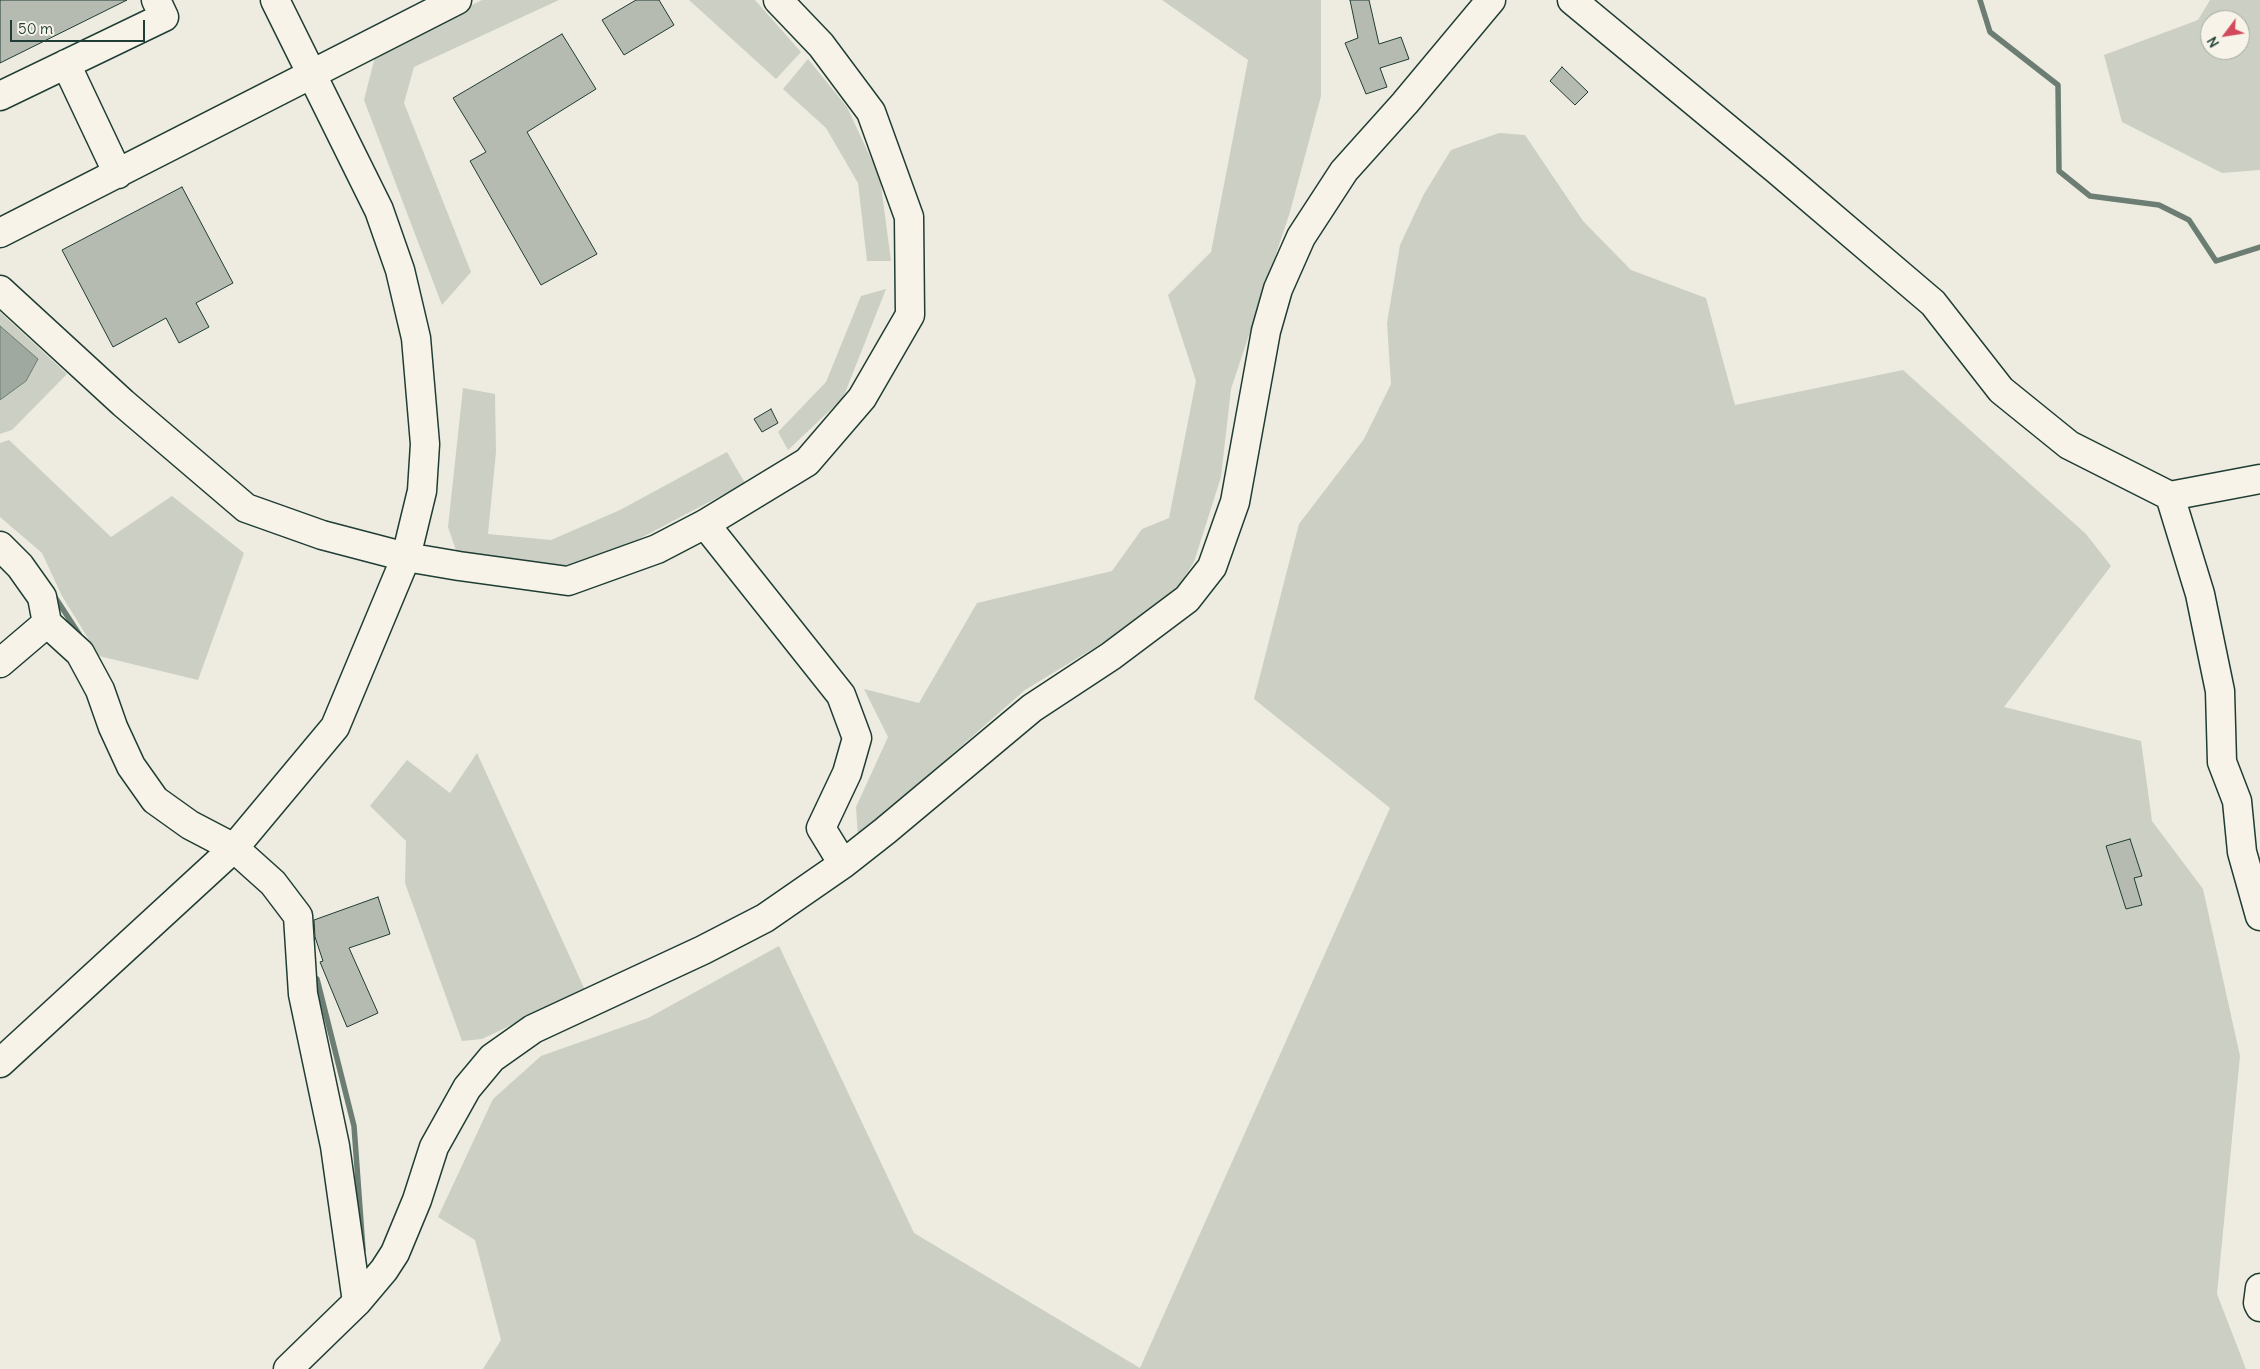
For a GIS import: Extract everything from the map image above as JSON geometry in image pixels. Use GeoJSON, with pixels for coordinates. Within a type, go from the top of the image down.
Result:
{"type":"FeatureCollection","features":[{"type":"Feature","properties":{"kind":"street"},"geometry":{"type":"LineString","coordinates":[[0,96],[164,17],[156,0]]}},
{"type":"Feature","properties":{"kind":"street"},"geometry":{"type":"LineString","coordinates":[[0,1063],[234,848],[335,727],[406,557],[422,491],[426,444],[416,338],[400,270],[380,210],[275,0]]}},
{"type":"Feature","properties":{"kind":"street"},"geometry":{"type":"LineString","coordinates":[[0,233],[457,0]]}},
{"type":"Feature","properties":{"kind":"street"},"geometry":{"type":"LineString","coordinates":[[0,290],[123,403],[246,508],[322,535],[406,557],[568,581],[657,549],[705,524],[807,462],[862,398],[910,315],[909,217],[872,112],[821,45],[778,0]]}},
{"type":"Feature","properties":{"kind":"street"},"geometry":{"type":"LineString","coordinates":[[288,1369],[357,1302],[375,1282],[395,1253],[417,1200],[434,1147],[467,1088],[492,1058],[533,1029],[703,950],[765,918],[843,864],[1032,708],[1111,656],[1187,599],[1212,567],[1235,502],[1266,331],[1278,289],[1301,237],[1344,171],[1405,103],[1491,0]]}},
{"type":"Feature","properties":{"kind":"street"},"geometry":{"type":"LineString","coordinates":[[1572,0],[1777,170],[1933,303],[2001,390],[2069,445],[2170,496],[2260,479]]}},
{"type":"Feature","properties":{"kind":"street"},"geometry":{"type":"LineString","coordinates":[[66,64],[118,174]]}},
{"type":"Feature","properties":{"kind":"street"},"geometry":{"type":"LineString","coordinates":[[2170,496],[2200,594],[2220,692],[2222,762],[2237,801],[2242,852],[2260,916]]}},
{"type":"Feature","properties":{"kind":"street"},"geometry":{"type":"LineString","coordinates":[[705,524],[841,696],[857,738],[847,773],[822,828],[843,864]]}},
{"type":"Feature","properties":{"kind":"street"},"geometry":{"type":"LineString","coordinates":[[0,546],[20,566],[42,597],[47,623],[80,653],[100,690],[113,728],[131,766],[155,800],[190,825],[234,848],[273,884],[298,916],[303,994],[335,1146],[357,1302]]}},
{"type":"Feature","properties":{"kind":"street"},"geometry":{"type":"LineString","coordinates":[[0,663],[47,623]]}},
{"type":"Feature","properties":{"kind":"street"},"geometry":{"type":"LineString","coordinates":[[2260,1288],[2258,1303],[2260,1307]]}},
{"type":"Feature","properties":{"kind":"shaded area"},"geometry":{"type":"Polygon","coordinates":[[[482,0],[559,0],[414,67],[404,103],[471,272],[442,305],[364,100],[376,53],[482,0]]]}},
{"type":"Feature","properties":{"kind":"shaded area"},"geometry":{"type":"Polygon","coordinates":[[[689,0],[755,0],[801,52],[776,79],[689,0]]]}},
{"type":"Feature","properties":{"kind":"shaded area"},"geometry":{"type":"Polygon","coordinates":[[[1162,0],[1321,0],[1321,96],[1290,212],[1231,389],[1221,477],[1194,562],[1168,603],[1025,690],[858,837],[856,807],[888,737],[864,689],[919,703],[977,603],[1112,571],[1142,529],[1169,518],[1196,381],[1168,295],[1211,252],[1248,60],[1162,0]]]}},
{"type":"Feature","properties":{"kind":"shaded area"},"geometry":{"type":"Polygon","coordinates":[[[2210,0],[2260,0],[2260,170],[2222,173],[2122,122],[2104,55],[2198,20],[2200,17],[2200,60],[2250,60],[2250,10],[2204,10],[2210,0]]]}},
{"type":"Feature","properties":{"kind":"shaded area"},"geometry":{"type":"Polygon","coordinates":[[[808,59],[847,107],[880,178],[891,261],[867,261],[858,183],[826,128],[783,89],[808,59]]]}},
{"type":"Feature","properties":{"kind":"shaded area"},"geometry":{"type":"Polygon","coordinates":[[[1499,133],[1525,135],[1583,221],[1631,270],[1706,298],[1735,405],[1903,370],[2086,534],[2111,566],[2004,707],[2141,741],[2152,821],[2203,889],[2240,1056],[2217,1294],[2246,1369],[483,1369],[501,1340],[475,1240],[438,1217],[493,1099],[541,1056],[648,1018],[779,946],[914,1233],[1140,1368],[1390,808],[1254,699],[1299,524],[1364,439],[1391,384],[1387,323],[1400,245],[1424,194],[1451,150],[1499,133]]]}},
{"type":"Feature","properties":{"kind":"shaded area"},"geometry":{"type":"Polygon","coordinates":[[[886,289],[843,398],[788,450],[778,432],[826,382],[861,296],[886,289]]]}},
{"type":"Feature","properties":{"kind":"shaded area"},"geometry":{"type":"Polygon","coordinates":[[[0,312],[67,374],[12,430],[0,434],[0,312]]]}},
{"type":"Feature","properties":{"kind":"shaded area"},"geometry":{"type":"Polygon","coordinates":[[[0,326],[38,359],[26,381],[0,400],[0,326]]]}},
{"type":"Feature","properties":{"kind":"shaded area"},"geometry":{"type":"Polygon","coordinates":[[[463,388],[495,394],[496,452],[488,534],[551,540],[620,510],[727,452],[745,483],[637,540],[564,569],[458,556],[448,527],[463,388]]]}},
{"type":"Feature","properties":{"kind":"shaded area"},"geometry":{"type":"Polygon","coordinates":[[[9,440],[111,537],[172,496],[244,553],[198,680],[99,656],[62,596],[42,553],[0,517],[0,443],[9,440]]]}},
{"type":"Feature","properties":{"kind":"shaded area"},"geometry":{"type":"Polygon","coordinates":[[[477,753],[585,990],[482,1039],[462,1041],[405,883],[406,841],[370,806],[407,760],[450,793],[477,753]]]}},
{"type":"Feature","properties":{"kind":"building"},"geometry":{"type":"Polygon","coordinates":[[[0,0],[127,0],[0,63],[0,0]]]}},
{"type":"Feature","properties":{"kind":"building"},"geometry":{"type":"Polygon","coordinates":[[[636,0],[659,0],[674,25],[624,55],[602,20],[636,0]]]}},
{"type":"Feature","properties":{"kind":"building"},"geometry":{"type":"Polygon","coordinates":[[[1350,0],[1369,0],[1379,44],[1401,37],[1409,59],[1380,68],[1387,87],[1366,94],[1345,43],[1358,38],[1350,0]]]}},
{"type":"Feature","properties":{"kind":"building"},"geometry":{"type":"Polygon","coordinates":[[[562,34],[596,89],[527,132],[597,254],[541,285],[470,161],[486,152],[453,98],[562,34]]]}},
{"type":"Feature","properties":{"kind":"building"},"geometry":{"type":"Polygon","coordinates":[[[1562,67],[1588,92],[1575,105],[1550,81],[1562,67]]]}},
{"type":"Feature","properties":{"kind":"building"},"geometry":{"type":"Polygon","coordinates":[[[182,187],[233,283],[196,303],[209,327],[179,343],[166,318],[113,347],[62,250],[182,187]]]}},
{"type":"Feature","properties":{"kind":"building"},"geometry":{"type":"Polygon","coordinates":[[[771,409],[778,423],[762,432],[754,419],[771,409]]]}},
{"type":"Feature","properties":{"kind":"building"},"geometry":{"type":"Polygon","coordinates":[[[2130,839],[2142,876],[2134,878],[2142,905],[2126,909],[2106,846],[2130,839]]]}},
{"type":"Feature","properties":{"kind":"building"},"geometry":{"type":"Polygon","coordinates":[[[378,897],[390,934],[349,948],[378,1013],[347,1027],[320,962],[323,961],[315,937],[314,920],[378,897]]]}},
{"type":"Feature","properties":{"kind":"waterway"},"geometry":{"type":"LineString","coordinates":[[1980,0],[1990,32],[2058,85],[2059,171],[2090,196],[2159,205],[2189,220],[2216,261],[2260,247]]}},
{"type":"Feature","properties":{"kind":"waterway"},"geometry":{"type":"LineString","coordinates":[[53,594],[79,634]]}},
{"type":"Feature","properties":{"kind":"waterway"},"geometry":{"type":"LineString","coordinates":[[317,979],[354,1126],[363,1250]]}}]}
